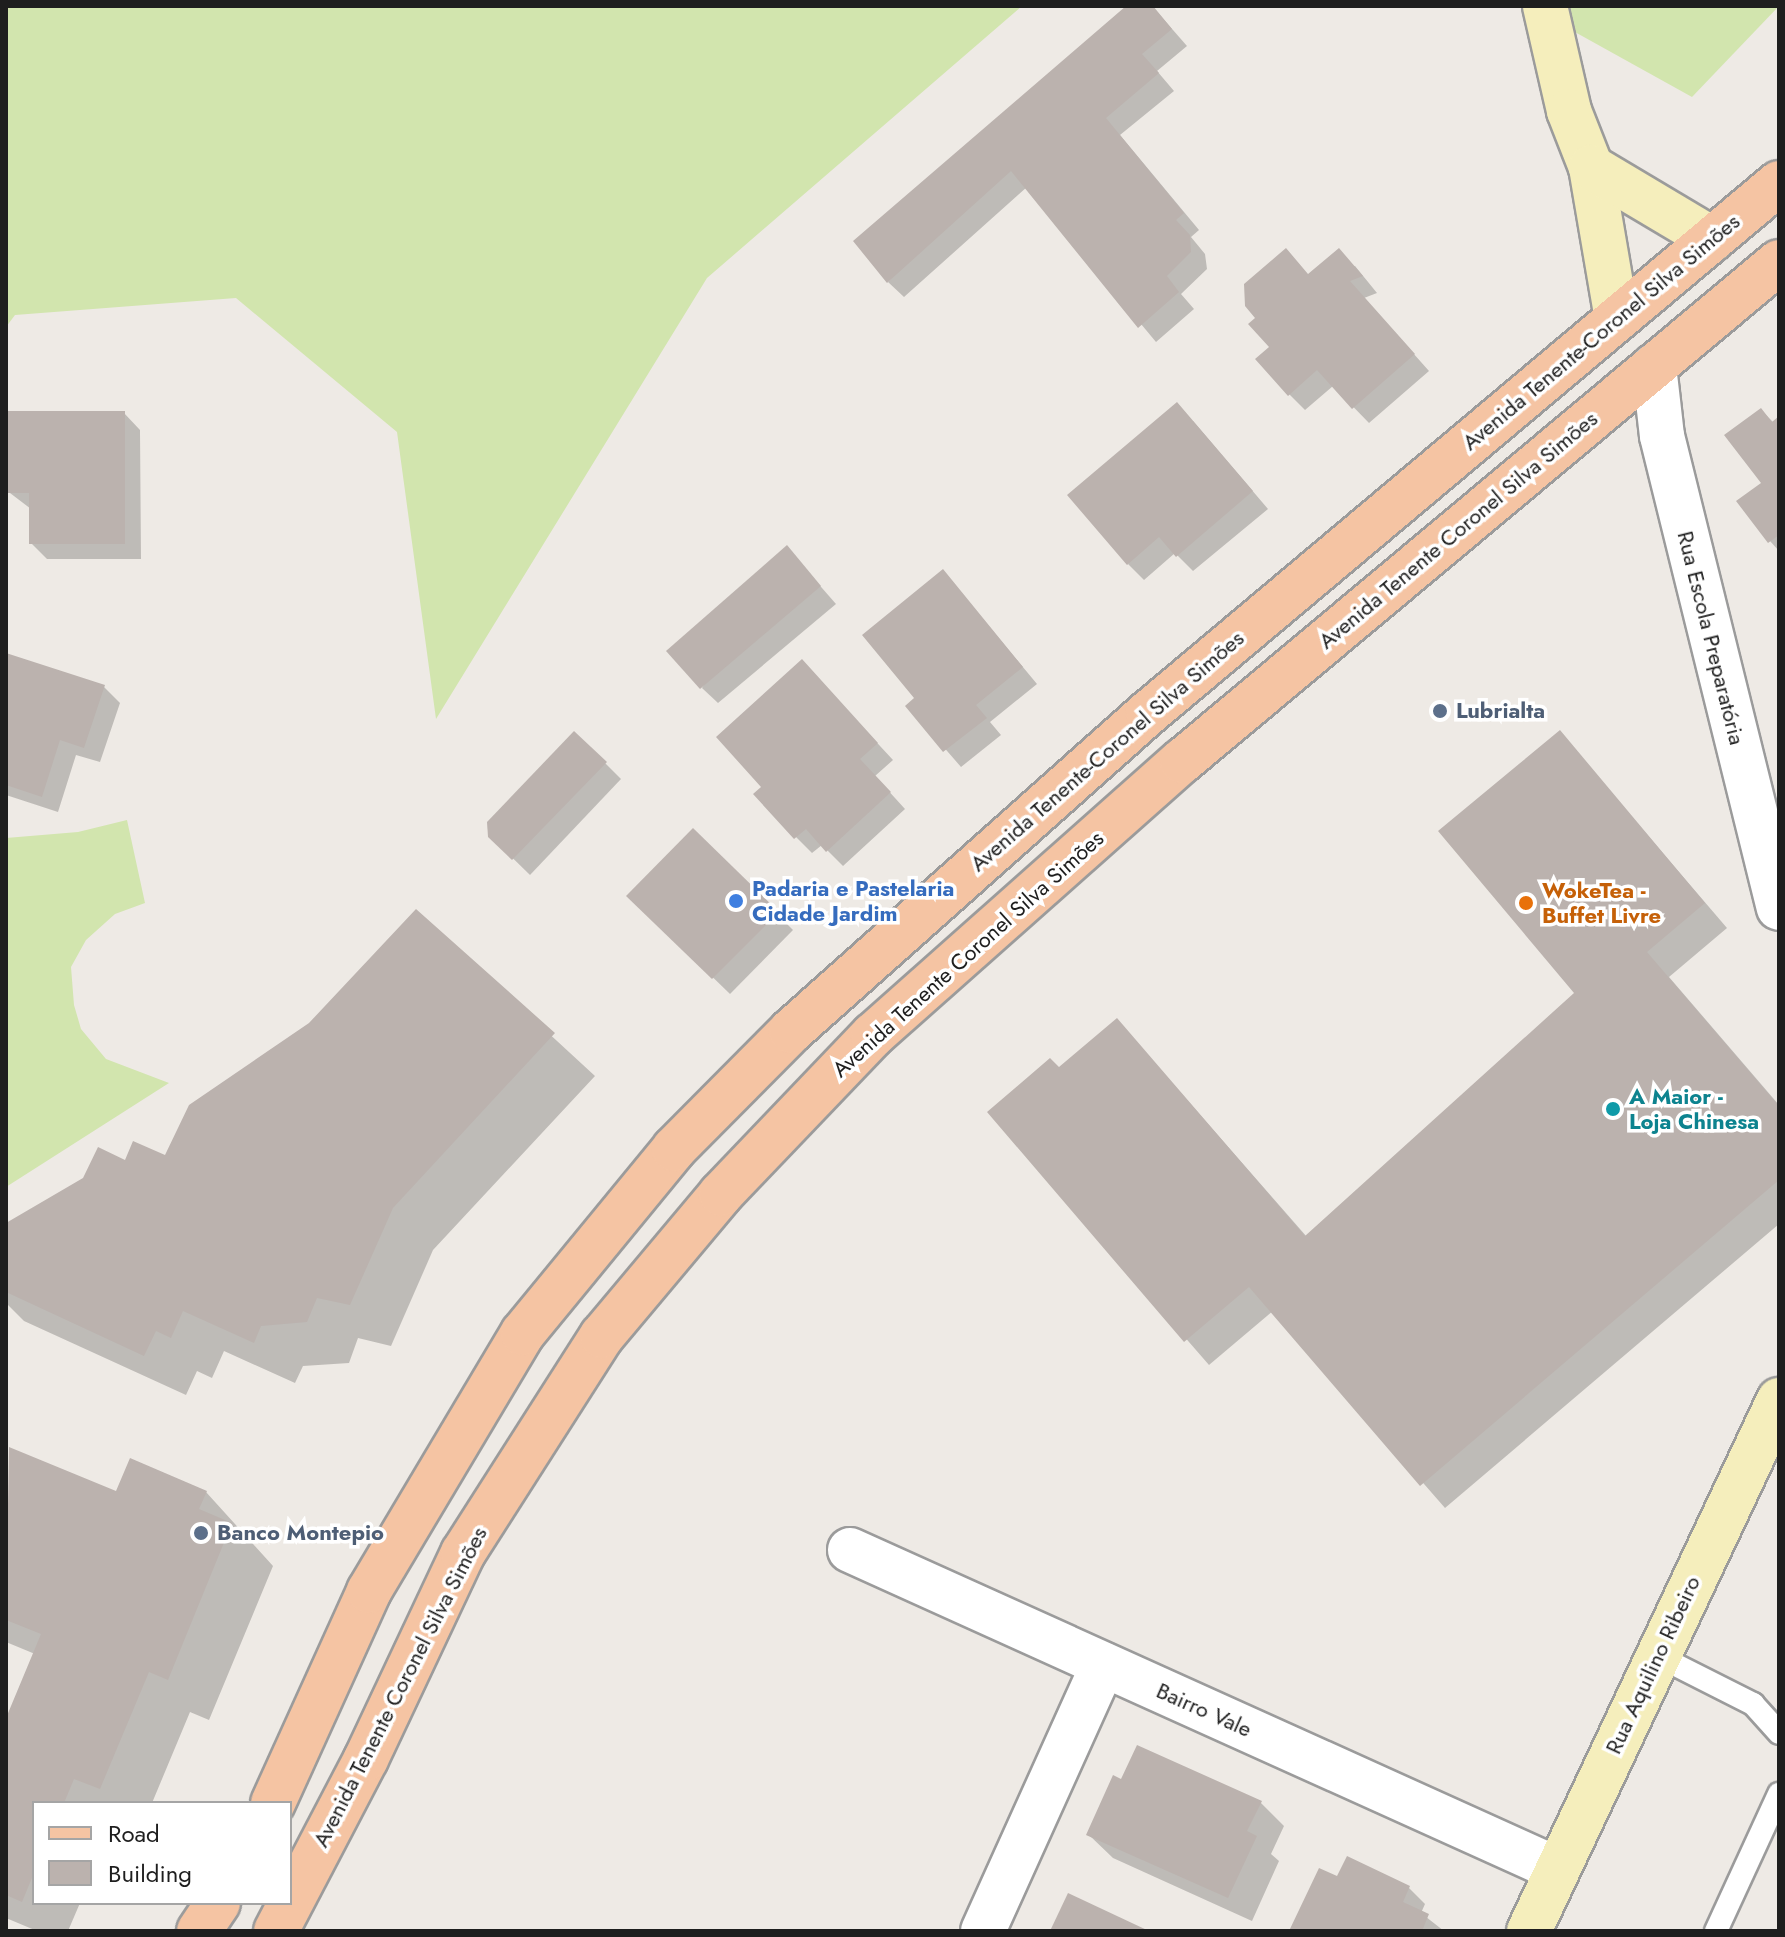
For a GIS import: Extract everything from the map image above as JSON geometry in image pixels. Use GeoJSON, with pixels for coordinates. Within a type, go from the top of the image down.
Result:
{"type":"FeatureCollection","features":[{"type":"Feature","properties":{"kind":"main road","name":"Avenida Tenente-Coronel Silva Simões"},"geometry":{"type":"LineString","coordinates":[[274,1801],[369,1591],[523,1333],[674,1149],[757,1063],[908,924],[1148,713],[1779,183]]}},
{"type":"Feature","properties":{"kind":"main road","name":"Avenida Tenente Coronel Silva Simões"},"geometry":{"type":"LineString","coordinates":[[292,1900],[366,1759],[463,1553],[602,1336],[650,1273],[873,1035],[1182,761],[1779,262]]}},
{"type":"Feature","properties":{"kind":"main road"},"geometry":{"type":"LineString","coordinates":[[199,1931],[217,1905]]}},
{"type":"Feature","properties":{"kind":"main road","name":"Avenida Tenente Coronel Silva Simões"},"geometry":{"type":"LineString","coordinates":[[276,1931],[290,1905]]}},
{"type":"Feature","properties":{"kind":"street"},"geometry":{"type":"LineString","coordinates":[[1545,6],[1569,111],[1591,167],[1617,319]]}},
{"type":"Feature","properties":{"kind":"street"},"geometry":{"type":"LineString","coordinates":[[1591,167],[1712,239]]}},
{"type":"Feature","properties":{"kind":"street","name":"Rua Escola Preparatória"},"geometry":{"type":"LineString","coordinates":[[1654,366],[1662,436],[1779,908]]}},
{"type":"Feature","properties":{"kind":"street","name":"Rua Aquilino Ribeiro"},"geometry":{"type":"LineString","coordinates":[[1529,1931],[1656,1655],[1775,1414]]}},
{"type":"Feature","properties":{"kind":"street","name":"Bairro Vale"},"geometry":{"type":"LineString","coordinates":[[850,1550],[1557,1869]]}},
{"type":"Feature","properties":{"kind":"street"},"geometry":{"type":"LineString","coordinates":[[983,1931],[1103,1665]]}},
{"type":"Feature","properties":{"kind":"lane"},"geometry":{"type":"LineString","coordinates":[[1656,1655],[1753,1704],[1779,1733]]}},
{"type":"Feature","properties":{"kind":"lane"},"geometry":{"type":"LineString","coordinates":[[1716,1931],[1779,1794]]}},
{"type":"Feature","properties":{"kind":"green space"},"geometry":{"type":"Polygon","coordinates":[[[6,6],[1022,6],[707,278],[436,719],[397,432],[236,298],[15,315],[6,327],[6,6]]]}},
{"type":"Feature","properties":{"kind":"green space"},"geometry":{"type":"Polygon","coordinates":[[[1528,6],[1779,6],[1692,97],[1528,6]]]}},
{"type":"Feature","properties":{"kind":"green space"},"geometry":{"type":"Polygon","coordinates":[[[127,820],[145,903],[115,914],[86,940],[71,967],[74,1005],[81,1029],[106,1059],[169,1083],[6,1187],[6,838],[78,832],[127,820]]]}},
{"type":"Feature","properties":{"kind":"building"},"geometry":{"type":"Polygon","coordinates":[[[1126,6],[1153,6],[1172,29],[1142,54],[1159,73],[1106,118],[1184,213],[1176,220],[1190,235],[1191,252],[1167,276],[1179,292],[1138,328],[1011,171],[887,283],[853,241],[1126,6]]]}},
{"type":"Feature","properties":{"kind":"building"},"geometry":{"type":"Polygon","coordinates":[[[1286,248],[1308,274],[1339,248],[1363,276],[1350,281],[1415,354],[1352,409],[1317,370],[1288,396],[1255,359],[1269,347],[1248,324],[1255,318],[1245,306],[1244,284],[1286,248]]]}},
{"type":"Feature","properties":{"kind":"building"},"geometry":{"type":"Polygon","coordinates":[[[1177,402],[1253,491],[1176,557],[1159,537],[1127,565],[1067,495],[1177,402]]]}},
{"type":"Feature","properties":{"kind":"building"},"geometry":{"type":"Polygon","coordinates":[[[1761,408],[1772,422],[1779,416],[1779,535],[1768,543],[1736,501],[1761,483],[1724,435],[1761,408]]]}},
{"type":"Feature","properties":{"kind":"building"},"geometry":{"type":"Polygon","coordinates":[[[8,411],[125,411],[125,544],[29,544],[29,493],[8,493],[8,411]]]}},
{"type":"Feature","properties":{"kind":"building"},"geometry":{"type":"Polygon","coordinates":[[[787,545],[821,586],[700,689],[666,651],[787,545]]]}},
{"type":"Feature","properties":{"kind":"building"},"geometry":{"type":"Polygon","coordinates":[[[943,569],[1023,667],[976,705],[987,718],[943,752],[905,706],[914,698],[862,635],[943,569]]]}},
{"type":"Feature","properties":{"kind":"building"},"geometry":{"type":"Polygon","coordinates":[[[6,653],[105,685],[84,748],[60,740],[42,797],[6,785],[6,653]]]}},
{"type":"Feature","properties":{"kind":"building"},"geometry":{"type":"Polygon","coordinates":[[[802,659],[878,743],[860,759],[891,792],[826,852],[806,829],[794,839],[753,794],[761,787],[716,737],[802,659]]]}},
{"type":"Feature","properties":{"kind":"building","name":"A Maior - Loja Chinesa"},"geometry":{"type":"Polygon","coordinates":[[[1560,730],[1705,903],[1647,952],[1779,1106],[1779,1180],[1420,1486],[1249,1287],[1184,1342],[987,1112],[1050,1058],[1059,1067],[1117,1018],[1305,1236],[1574,993],[1438,831],[1560,730]]]}},
{"type":"Feature","properties":{"kind":"building"},"geometry":{"type":"Polygon","coordinates":[[[574,731],[607,762],[512,860],[488,837],[487,822],[574,731]]]}},
{"type":"Feature","properties":{"kind":"building"},"geometry":{"type":"Polygon","coordinates":[[[693,828],[779,912],[712,979],[626,896],[693,828]]]}},
{"type":"Feature","properties":{"kind":"building"},"geometry":{"type":"Polygon","coordinates":[[[416,909],[555,1033],[393,1208],[350,1305],[317,1298],[307,1322],[261,1326],[254,1343],[183,1311],[171,1338],[156,1331],[144,1356],[6,1292],[6,1223],[83,1178],[98,1147],[125,1160],[133,1141],[165,1155],[189,1105],[309,1023],[416,909]]]}},
{"type":"Feature","properties":{"kind":"building"},"geometry":{"type":"Polygon","coordinates":[[[9,1447],[116,1491],[130,1458],[207,1491],[199,1509],[232,1523],[168,1680],[149,1672],[100,1789],[74,1779],[65,1801],[32,1801],[32,1878],[22,1902],[6,1895],[6,1718],[41,1634],[6,1620],[9,1447]]]}},
{"type":"Feature","properties":{"kind":"building"},"geometry":{"type":"Polygon","coordinates":[[[1137,1745],[1262,1801],[1247,1831],[1257,1836],[1228,1898],[1086,1835],[1113,1775],[1121,1779],[1137,1745]]]}},
{"type":"Feature","properties":{"kind":"building"},"geometry":{"type":"Polygon","coordinates":[[[1347,1856],[1410,1886],[1403,1902],[1429,1914],[1422,1931],[1289,1931],[1319,1868],[1337,1876],[1347,1856]]]}},
{"type":"Feature","properties":{"kind":"building"},"geometry":{"type":"Polygon","coordinates":[[[1068,1893],[1149,1931],[1050,1931],[1068,1893]]]}},
{"type":"Feature","properties":{"kind":"place","name":"Lubrialta"},"geometry":{"type":"Point","coordinates":[1440,711]}},
{"type":"Feature","properties":{"kind":"place","name":"Padaria e Pastelaria Cidade Jardim"},"geometry":{"type":"Point","coordinates":[736,901]}},
{"type":"Feature","properties":{"kind":"place","name":"WokeTea - Buffet Livre"},"geometry":{"type":"Point","coordinates":[1526,903]}},
{"type":"Feature","properties":{"kind":"place","name":"A Maior - Loja Chinesa"},"geometry":{"type":"Point","coordinates":[1613,1109]}},
{"type":"Feature","properties":{"kind":"place","name":"Banco Montepio"},"geometry":{"type":"Point","coordinates":[201,1533]}}]}
